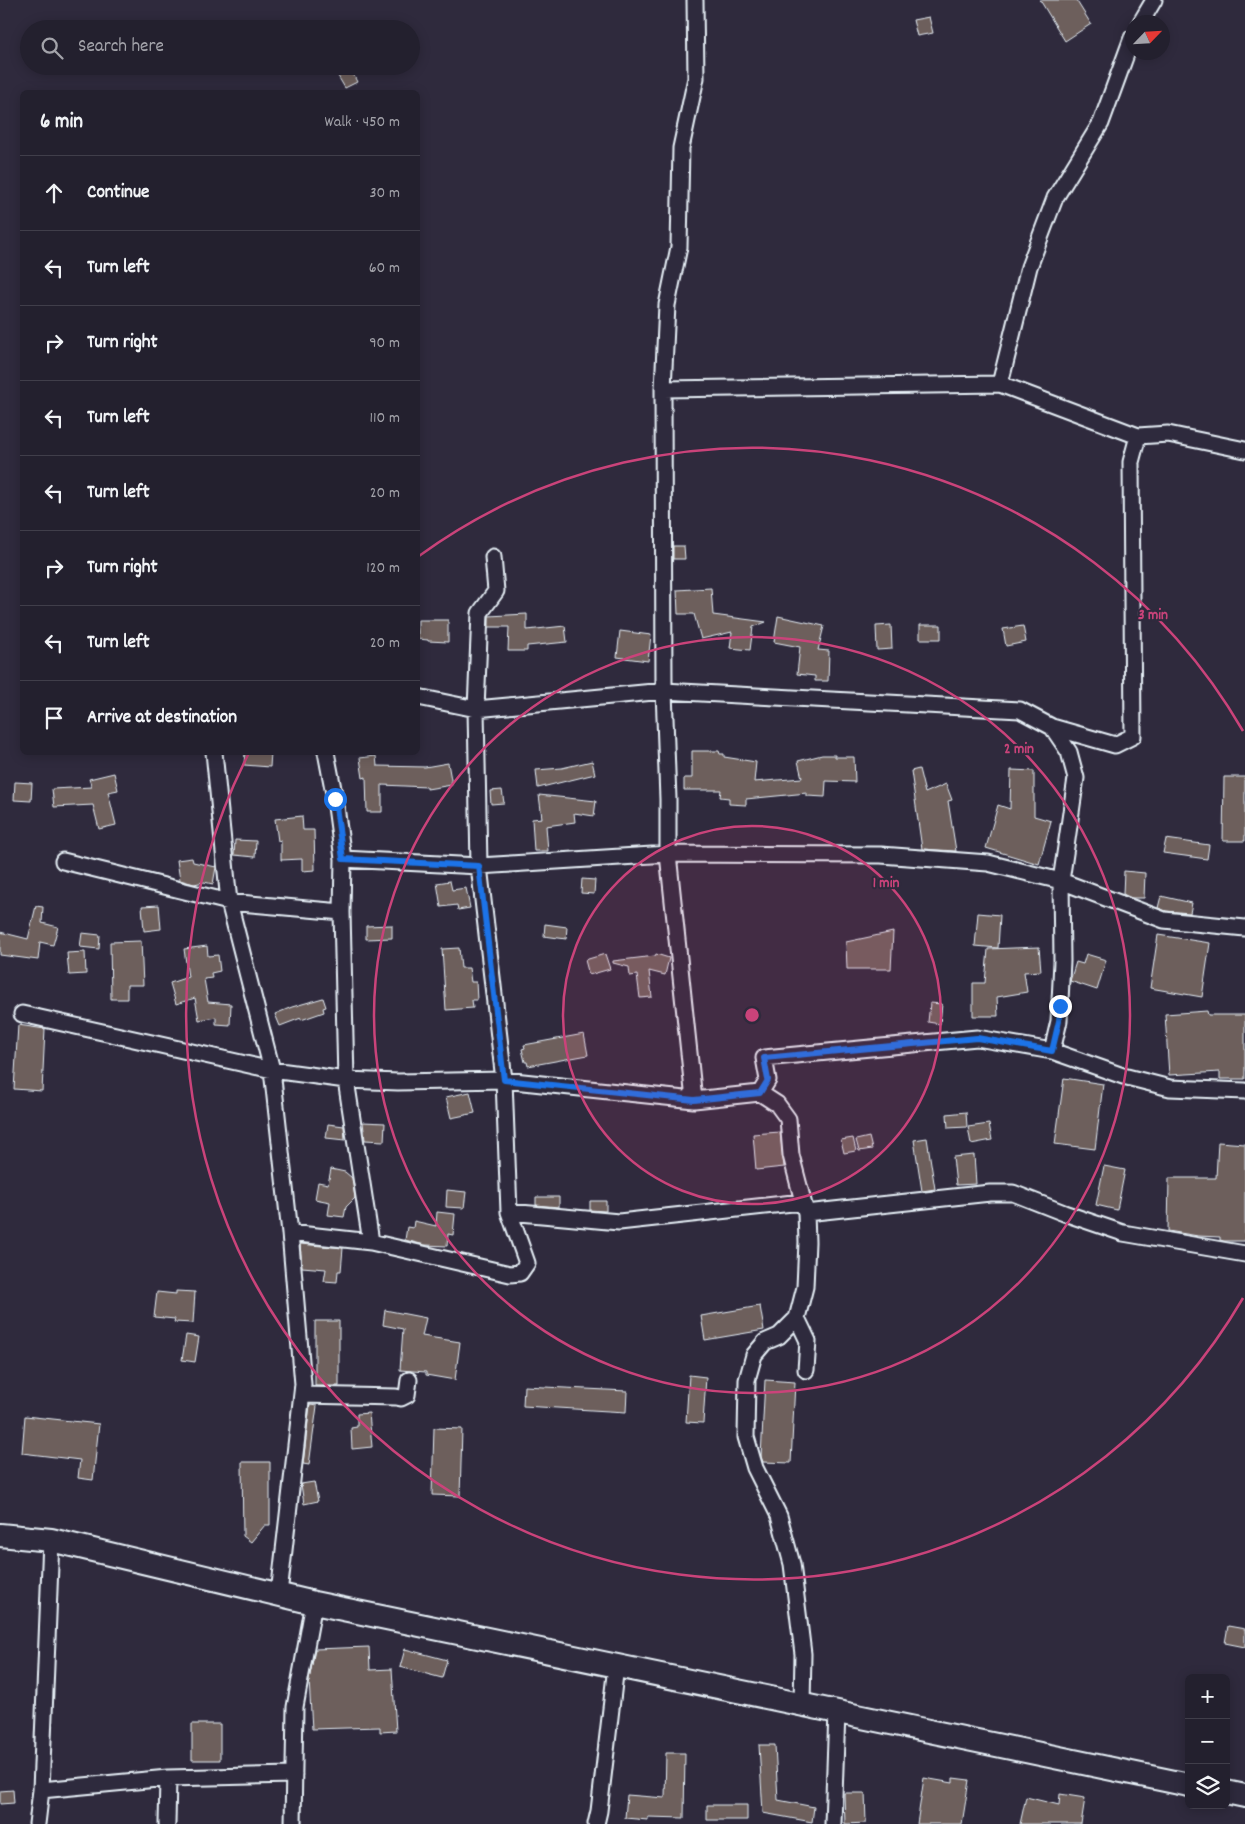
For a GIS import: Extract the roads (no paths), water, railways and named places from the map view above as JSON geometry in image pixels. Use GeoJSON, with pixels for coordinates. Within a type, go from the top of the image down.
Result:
{"type":"FeatureCollection","features":[{"type":"Feature","properties":{"kind":"main road"},"geometry":{"type":"LineString","coordinates":[[0,1535],[51,1540],[314,1603],[1185,1784]]}},
{"type":"Feature","properties":{"kind":"main road"},"geometry":{"type":"LineString","coordinates":[[1230,1793],[1245,1796]]}},
{"type":"Feature","properties":{"kind":"street"},"geometry":{"type":"LineString","coordinates":[[694,1100],[668,854],[664,690],[663,390],[667,304],[679,247],[681,148],[696,78],[695,0]]}},
{"type":"Feature","properties":{"kind":"street"},"geometry":{"type":"LineString","coordinates":[[1145,15],[1154,0]]}},
{"type":"Feature","properties":{"kind":"street"},"geometry":{"type":"LineString","coordinates":[[1000,384],[1032,258],[1055,198],[1101,123],[1125,57]]}},
{"type":"Feature","properties":{"kind":"street"},"geometry":{"type":"LineString","coordinates":[[663,390],[1000,384],[1138,436],[1168,434],[1245,450]]}},
{"type":"Feature","properties":{"kind":"street"},"geometry":{"type":"LineString","coordinates":[[420,697],[476,709],[664,690],[1020,710],[1052,727],[1115,745],[1133,736],[1131,462],[1138,436]]}},
{"type":"Feature","properties":{"kind":"street"},"geometry":{"type":"LineString","coordinates":[[290,1233],[371,1242],[510,1274],[520,1273],[527,1263],[510,1212],[504,1080],[479,866],[476,709],[480,612],[496,591],[493,557]]}},
{"type":"Feature","properties":{"kind":"street"},"geometry":{"type":"LineString","coordinates":[[1052,727],[1069,752],[1076,778],[1061,881],[1062,961],[1059,1021],[1052,1051]]}},
{"type":"Feature","properties":{"kind":"street"},"geometry":{"type":"LineString","coordinates":[[214,755],[229,902],[272,1070],[290,1233],[303,1384],[279,1594]]}},
{"type":"Feature","properties":{"kind":"street"},"geometry":{"type":"LineString","coordinates":[[327,755],[343,859],[342,912],[346,1080],[371,1242]]}},
{"type":"Feature","properties":{"kind":"street"},"geometry":{"type":"LineString","coordinates":[[343,859],[479,866],[668,854],[881,855],[988,863],[1061,881],[1164,920],[1245,928]]}},
{"type":"Feature","properties":{"kind":"street"},"geometry":{"type":"LineString","coordinates":[[63,861],[229,902],[342,912]]}},
{"type":"Feature","properties":{"kind":"street"},"geometry":{"type":"LineString","coordinates":[[22,1014],[272,1070],[346,1080],[398,1082],[504,1080],[694,1100],[764,1086]]}},
{"type":"Feature","properties":{"kind":"street"},"geometry":{"type":"LineString","coordinates":[[802,1704],[803,1654],[792,1564],[779,1516],[755,1468],[746,1437],[747,1380],[754,1355],[765,1342],[779,1336],[797,1318],[806,1287],[804,1207],[791,1156],[788,1119],[764,1086],[764,1058],[977,1038],[1052,1051],[1123,1076],[1170,1088],[1245,1091]]}},
{"type":"Feature","properties":{"kind":"street"},"geometry":{"type":"LineString","coordinates":[[510,1212],[619,1222],[990,1193],[1013,1193],[1123,1233],[1245,1254]]}},
{"type":"Feature","properties":{"kind":"street"},"geometry":{"type":"LineString","coordinates":[[797,1318],[808,1341],[806,1370]]}},
{"type":"Feature","properties":{"kind":"street"},"geometry":{"type":"LineString","coordinates":[[302,1395],[401,1398],[406,1395],[410,1380]]}},
{"type":"Feature","properties":{"kind":"street"},"geometry":{"type":"LineString","coordinates":[[37,1824],[51,1540]]}},
{"type":"Feature","properties":{"kind":"street"},"geometry":{"type":"LineString","coordinates":[[293,1824],[295,1707],[314,1603]]}},
{"type":"Feature","properties":{"kind":"street"},"geometry":{"type":"LineString","coordinates":[[596,1824],[616,1666]]}},
{"type":"Feature","properties":{"kind":"street"},"geometry":{"type":"LineString","coordinates":[[833,1824],[837,1712]]}},
{"type":"Feature","properties":{"kind":"street"},"geometry":{"type":"LineString","coordinates":[[40,1790],[168,1778],[294,1775]]}},
{"type":"Feature","properties":{"kind":"street"},"geometry":{"type":"LineString","coordinates":[[167,1824],[168,1778]]}}]}
